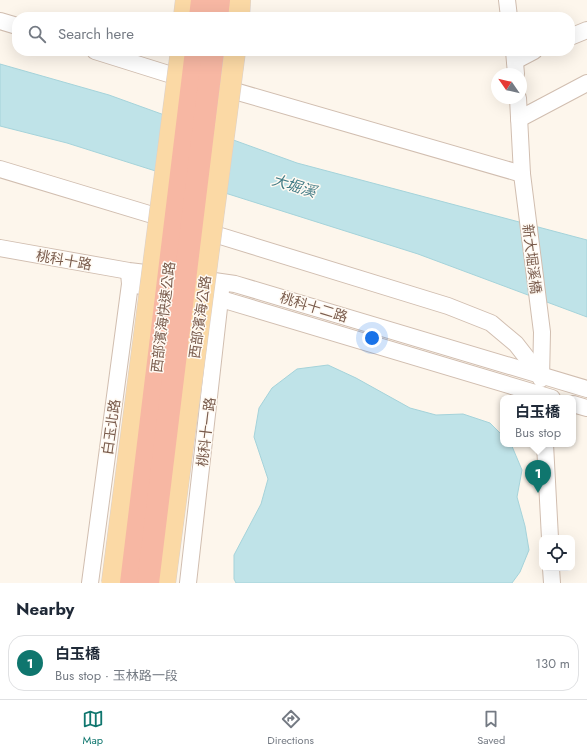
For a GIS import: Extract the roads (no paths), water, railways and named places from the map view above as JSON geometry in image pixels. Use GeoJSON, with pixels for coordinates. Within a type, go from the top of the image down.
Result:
{"type":"FeatureCollection","features":[{"type":"Feature","properties":{"kind":"highway"},"geometry":{"type":"LineString","coordinates":[[201,12],[202,0]]}},
{"type":"Feature","properties":{"kind":"highway"},"geometry":{"type":"LineString","coordinates":[[218,12],[219,0]]}},
{"type":"Feature","properties":{"kind":"highway","name":"西部濱海快速公路"},"geometry":{"type":"LineString","coordinates":[[131,583],[195,56]]}},
{"type":"Feature","properties":{"kind":"highway","name":"西部濱海快速公路"},"geometry":{"type":"LineString","coordinates":[[148,583],[212,56]]}},
{"type":"Feature","properties":{"kind":"main road"},"geometry":{"type":"LineString","coordinates":[[185,12],[186,0]]}},
{"type":"Feature","properties":{"kind":"main road"},"geometry":{"type":"LineString","coordinates":[[239,12],[240,0]]}},
{"type":"Feature","properties":{"kind":"main road"},"geometry":{"type":"LineString","coordinates":[[112,583],[180,56]]}},
{"type":"Feature","properties":{"kind":"main road","name":"西部濱海公路"},"geometry":{"type":"LineString","coordinates":[[165,583],[234,56]]}},
{"type":"Feature","properties":{"kind":"street"},"geometry":{"type":"LineString","coordinates":[[507,0],[508,12]]}},
{"type":"Feature","properties":{"kind":"street"},"geometry":{"type":"LineString","coordinates":[[0,21],[12,25]]}},
{"type":"Feature","properties":{"kind":"street"},"geometry":{"type":"LineString","coordinates":[[575,35],[587,30]]}},
{"type":"Feature","properties":{"kind":"street"},"geometry":{"type":"LineString","coordinates":[[111,56],[178,77]]}},
{"type":"Feature","properties":{"kind":"street"},"geometry":{"type":"LineString","coordinates":[[515,62],[525,56]]}},
{"type":"Feature","properties":{"kind":"street"},"geometry":{"type":"LineString","coordinates":[[519,119],[587,83]]}},
{"type":"Feature","properties":{"kind":"street"},"geometry":{"type":"LineString","coordinates":[[231,90],[522,180]]}},
{"type":"Feature","properties":{"kind":"street","name":"新大堀溪橋"},"geometry":{"type":"LineString","coordinates":[[518,104],[522,180],[542,332],[541,376],[546,395]]}},
{"type":"Feature","properties":{"kind":"street"},"geometry":{"type":"LineString","coordinates":[[0,169],[448,306],[491,324],[516,344],[541,376]]}},
{"type":"Feature","properties":{"kind":"street","name":"桃科十路"},"geometry":{"type":"LineString","coordinates":[[0,248],[130,277]]}},
{"type":"Feature","properties":{"kind":"street","name":"桃科十二路"},"geometry":{"type":"LineString","coordinates":[[130,277],[221,280],[587,389]]}},
{"type":"Feature","properties":{"kind":"street","name":"桃科十二路"},"geometry":{"type":"LineString","coordinates":[[130,277],[221,299],[539,395]]}},
{"type":"Feature","properties":{"kind":"street","name":"白玉北路"},"geometry":{"type":"LineString","coordinates":[[90,583],[130,277]]}},
{"type":"Feature","properties":{"kind":"street","name":"桃科十一路"},"geometry":{"type":"LineString","coordinates":[[188,583],[221,299],[221,280]]}},
{"type":"Feature","properties":{"kind":"street"},"geometry":{"type":"LineString","coordinates":[[576,405],[587,408]]}},
{"type":"Feature","properties":{"kind":"street"},"geometry":{"type":"LineString","coordinates":[[545,447],[550,535]]}},
{"type":"Feature","properties":{"kind":"street"},"geometry":{"type":"LineString","coordinates":[[552,571],[552,583]]}},
{"type":"Feature","properties":{"kind":"water","name":"大堀溪"},"geometry":{"type":"Polygon","coordinates":[[[0,64],[109,95],[297,163],[587,240],[587,317],[418,254],[67,143],[0,126],[0,64]]]}},
{"type":"Feature","properties":{"kind":"water"},"geometry":{"type":"Polygon","coordinates":[[[328,365],[356,378],[410,408],[436,415],[463,414],[490,423],[500,433],[500,447],[512,447],[522,470],[517,497],[525,526],[529,550],[520,572],[512,583],[236,583],[234,579],[234,555],[261,504],[268,479],[254,437],[259,408],[272,388],[297,369],[328,365]]]}},
{"type":"Feature","properties":{"kind":"place","name":"白玉橋"},"geometry":{"type":"Point","coordinates":[538,493]}}]}
